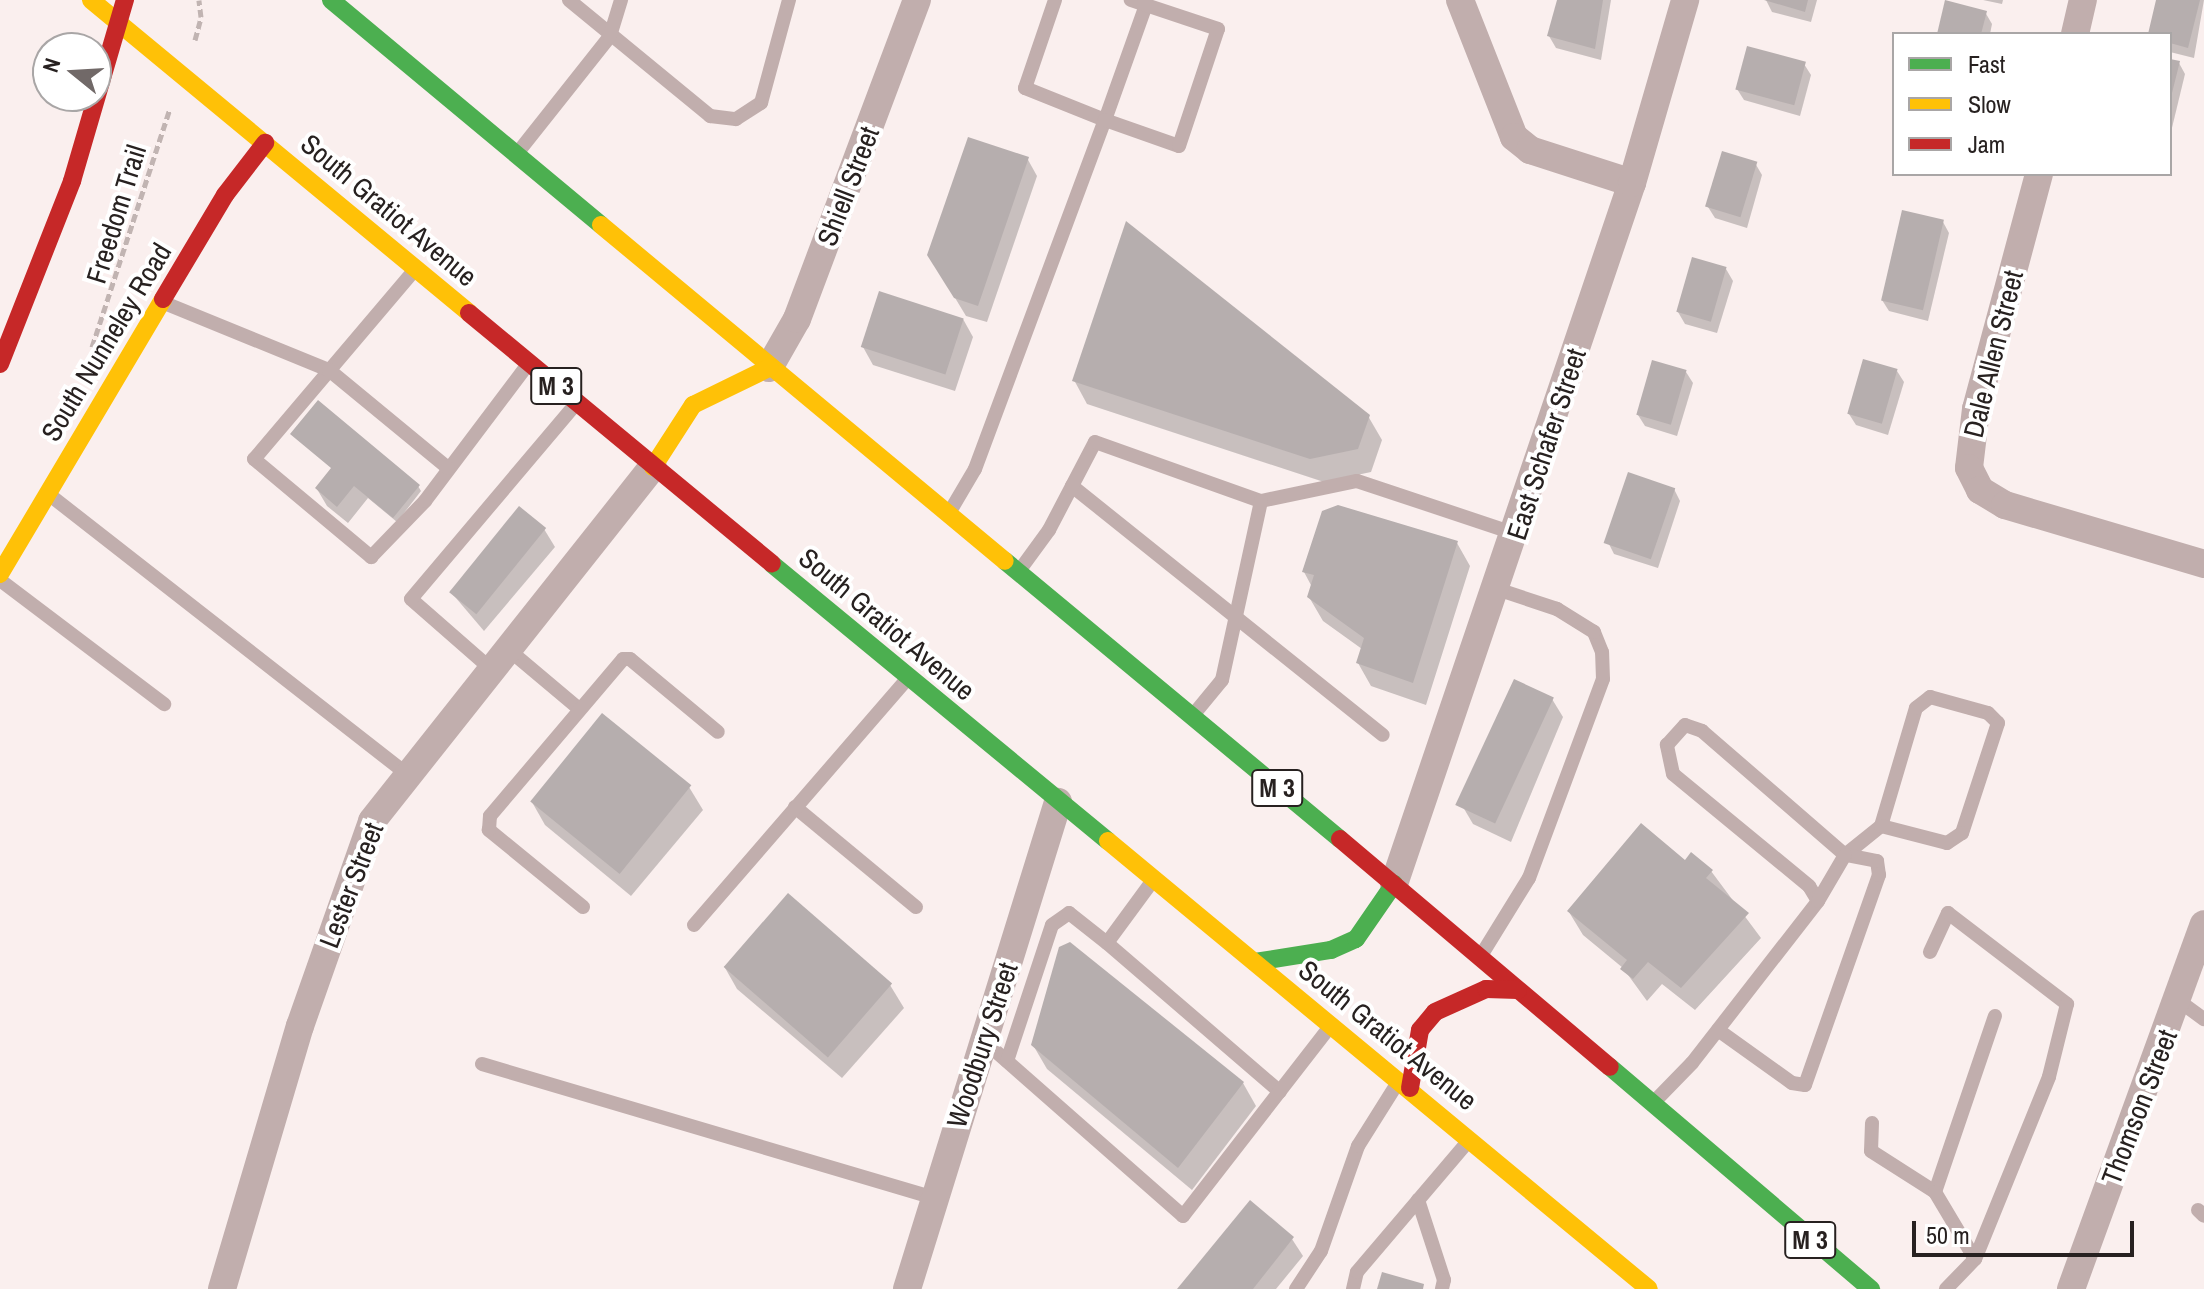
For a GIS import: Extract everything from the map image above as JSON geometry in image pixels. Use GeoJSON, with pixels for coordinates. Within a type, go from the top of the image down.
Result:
{"type":"FeatureCollection","features":[{"type":"Feature","properties":{"kind":"main road","name":"South Gratiot Avenue"},"geometry":{"type":"LineString","coordinates":[[91,0],[1058,802],[1405,1084],[1649,1289]]}},
{"type":"Feature","properties":{"kind":"main road"},"geometry":{"type":"LineString","coordinates":[[0,364],[72,181],[125,0]]}},
{"type":"Feature","properties":{"kind":"main road","name":"M 3"},"geometry":{"type":"LineString","coordinates":[[331,0],[769,368],[1394,884],[1871,1289]]}},
{"type":"Feature","properties":{"kind":"main road","name":"South Nunneley Road"},"geometry":{"type":"LineString","coordinates":[[0,577],[225,195],[265,143]]}},
{"type":"Feature","properties":{"kind":"main road"},"geometry":{"type":"LineString","coordinates":[[653,467],[693,405],[769,368]]}},
{"type":"Feature","properties":{"kind":"main road"},"geometry":{"type":"LineString","coordinates":[[1255,962],[1331,950],[1356,939],[1394,884]]}},
{"type":"Feature","properties":{"kind":"main road"},"geometry":{"type":"LineString","coordinates":[[1405,1084],[1420,1030],[1435,1012],[1486,989],[1518,990]]}},
{"type":"Feature","properties":{"kind":"street","name":"Shiell Street"},"geometry":{"type":"LineString","coordinates":[[769,368],[797,319],[917,0]]}},
{"type":"Feature","properties":{"kind":"street"},"geometry":{"type":"LineString","coordinates":[[1460,0],[1514,137],[1530,150],[1632,183]]}},
{"type":"Feature","properties":{"kind":"street","name":"East Schafer Street"},"geometry":{"type":"LineString","coordinates":[[1394,884],[1516,535],[1632,183],[1685,0]]}},
{"type":"Feature","properties":{"kind":"street"},"geometry":{"type":"LineString","coordinates":[[2075,32],[2083,0]]}},
{"type":"Feature","properties":{"kind":"street","name":"Dale Allen Street"},"geometry":{"type":"LineString","coordinates":[[2038,176],[1976,409],[1969,468],[1980,490],[2005,505],[2204,564]]}},
{"type":"Feature","properties":{"kind":"street","name":"Lester Street"},"geometry":{"type":"LineString","coordinates":[[222,1289],[300,1026],[363,840],[407,774],[653,467]]}},
{"type":"Feature","properties":{"kind":"street","name":"Woodbury Street"},"geometry":{"type":"LineString","coordinates":[[907,1289],[1058,802]]}},
{"type":"Feature","properties":{"kind":"street","name":"Thomson Street"},"geometry":{"type":"LineString","coordinates":[[2071,1289],[2179,1001],[2204,924]]}},
{"type":"Feature","properties":{"kind":"lane"},"geometry":{"type":"LineString","coordinates":[[569,0],[710,116],[736,119],[761,103],[789,0]]}},
{"type":"Feature","properties":{"kind":"lane"},"geometry":{"type":"LineString","coordinates":[[516,154],[610,36],[621,0]]}},
{"type":"Feature","properties":{"kind":"lane"},"geometry":{"type":"LineString","coordinates":[[948,516],[975,469],[1105,120],[1138,2],[1218,29],[1179,146],[1105,120],[1025,88],[1055,0]]}},
{"type":"Feature","properties":{"kind":"lane"},"geometry":{"type":"LineString","coordinates":[[415,269],[254,459],[371,557],[425,501],[528,363]]}},
{"type":"Feature","properties":{"kind":"lane"},"geometry":{"type":"LineString","coordinates":[[162,302],[329,370],[448,468]]}},
{"type":"Feature","properties":{"kind":"lane"},"geometry":{"type":"LineString","coordinates":[[577,403],[411,599],[578,708]]}},
{"type":"Feature","properties":{"kind":"lane"},"geometry":{"type":"LineString","coordinates":[[1017,574],[1072,486],[1095,442],[1261,501],[1357,481],[1516,535]]}},
{"type":"Feature","properties":{"kind":"lane"},"geometry":{"type":"LineString","coordinates":[[1072,486],[1383,735]]}},
{"type":"Feature","properties":{"kind":"lane"},"geometry":{"type":"LineString","coordinates":[[48,494],[407,774]]}},
{"type":"Feature","properties":{"kind":"lane"},"geometry":{"type":"LineString","coordinates":[[1191,717],[1222,680],[1261,501]]}},
{"type":"Feature","properties":{"kind":"lane"},"geometry":{"type":"LineString","coordinates":[[0,577],[164,704]]}},
{"type":"Feature","properties":{"kind":"lane"},"geometry":{"type":"LineString","coordinates":[[1480,958],[1529,878],[1603,679],[1602,652],[1594,632],[1557,609],[1497,589]]}},
{"type":"Feature","properties":{"kind":"lane"},"geometry":{"type":"LineString","coordinates":[[583,907],[487,823],[617,663],[630,659],[718,732]]}},
{"type":"Feature","properties":{"kind":"lane"},"geometry":{"type":"LineString","coordinates":[[694,925],[908,678]]}},
{"type":"Feature","properties":{"kind":"lane"},"geometry":{"type":"LineString","coordinates":[[1651,1104],[1718,1030],[1818,901],[1845,855],[1881,826],[1916,708],[1930,697],[1988,713],[1998,723],[1962,833],[1947,843],[1881,826]]}},
{"type":"Feature","properties":{"kind":"lane"},"geometry":{"type":"LineString","coordinates":[[1718,1030],[1792,1083],[1805,1085],[1879,875],[1877,861],[1845,855],[1702,731],[1685,725],[1667,745],[1673,774],[1809,886],[1818,901]]}},
{"type":"Feature","properties":{"kind":"lane"},"geometry":{"type":"LineString","coordinates":[[795,807],[916,907]]}},
{"type":"Feature","properties":{"kind":"lane"},"geometry":{"type":"LineString","coordinates":[[1107,943],[1154,880]]}},
{"type":"Feature","properties":{"kind":"lane"},"geometry":{"type":"LineString","coordinates":[[1007,1061],[1052,925],[1069,913],[1280,1092]]}},
{"type":"Feature","properties":{"kind":"lane"},"geometry":{"type":"LineString","coordinates":[[1930,952],[1948,913],[2067,1004],[2049,1077],[1975,1259],[1946,1289]]}},
{"type":"Feature","properties":{"kind":"lane"},"geometry":{"type":"LineString","coordinates":[[1024,914],[1052,925]]}},
{"type":"Feature","properties":{"kind":"lane"},"geometry":{"type":"LineString","coordinates":[[2179,1001],[2204,1019]]}},
{"type":"Feature","properties":{"kind":"lane"},"geometry":{"type":"LineString","coordinates":[[1935,1192],[1995,1016]]}},
{"type":"Feature","properties":{"kind":"lane"},"geometry":{"type":"LineString","coordinates":[[984,1041],[1183,1216],[1332,1024]]}},
{"type":"Feature","properties":{"kind":"lane"},"geometry":{"type":"LineString","coordinates":[[482,1064],[934,1198]]}},
{"type":"Feature","properties":{"kind":"lane"},"geometry":{"type":"LineString","coordinates":[[1296,1289],[1321,1251],[1358,1146],[1405,1084]]}},
{"type":"Feature","properties":{"kind":"lane"},"geometry":{"type":"LineString","coordinates":[[1872,1123],[1871,1151],[1935,1192],[1975,1259]]}},
{"type":"Feature","properties":{"kind":"lane"},"geometry":{"type":"LineString","coordinates":[[1353,1289],[1357,1272],[1471,1139]]}},
{"type":"Feature","properties":{"kind":"lane"},"geometry":{"type":"LineString","coordinates":[[1418,1200],[1444,1280],[1442,1289]]}},
{"type":"Feature","properties":{"kind":"path"},"geometry":{"type":"LineString","coordinates":[[197,33],[199,0]]}},
{"type":"Feature","properties":{"kind":"path","name":"Freedom Trail"},"geometry":{"type":"LineString","coordinates":[[90,350],[122,266],[165,121]]}},
{"type":"Feature","properties":{"kind":"building"},"geometry":{"type":"Polygon","coordinates":[[[1557,0],[1603,0],[1595,49],[1547,36],[1557,0]]]}},
{"type":"Feature","properties":{"kind":"building"},"geometry":{"type":"Polygon","coordinates":[[[1764,0],[1808,0],[1805,12],[1764,0]]]}},
{"type":"Feature","properties":{"kind":"building"},"geometry":{"type":"Polygon","coordinates":[[[1945,0],[1987,11],[1982,32],[1937,32],[1945,0]]]}},
{"type":"Feature","properties":{"kind":"building"},"geometry":{"type":"Polygon","coordinates":[[[2156,0],[2200,0],[2188,48],[2172,44],[2172,32],[2148,32],[2156,0]]]}},
{"type":"Feature","properties":{"kind":"building"},"geometry":{"type":"Polygon","coordinates":[[[1747,46],[1806,62],[1794,105],[1735,89],[1747,46]]]}},
{"type":"Feature","properties":{"kind":"building"},"geometry":{"type":"Polygon","coordinates":[[[2172,59],[2180,61],[2172,93],[2172,59]]]}},
{"type":"Feature","properties":{"kind":"building"},"geometry":{"type":"Polygon","coordinates":[[[968,137],[1029,157],[978,306],[954,298],[927,255],[968,137]]]}},
{"type":"Feature","properties":{"kind":"building"},"geometry":{"type":"Polygon","coordinates":[[[1722,151],[1757,162],[1740,217],[1705,206],[1722,151]]]}},
{"type":"Feature","properties":{"kind":"building"},"geometry":{"type":"Polygon","coordinates":[[[1902,210],[1944,220],[1923,310],[1881,301],[1902,210]]]}},
{"type":"Feature","properties":{"kind":"building"},"geometry":{"type":"Polygon","coordinates":[[[1126,221],[1370,415],[1358,449],[1310,459],[1072,381],[1126,221]]]}},
{"type":"Feature","properties":{"kind":"building"},"geometry":{"type":"Polygon","coordinates":[[[1692,257],[1727,267],[1711,322],[1676,312],[1692,257]]]}},
{"type":"Feature","properties":{"kind":"building"},"geometry":{"type":"Polygon","coordinates":[[[879,291],[964,319],[945,375],[861,347],[879,291]]]}},
{"type":"Feature","properties":{"kind":"building"},"geometry":{"type":"Polygon","coordinates":[[[1863,359],[1898,369],[1882,424],[1847,414],[1863,359]]]}},
{"type":"Feature","properties":{"kind":"building"},"geometry":{"type":"Polygon","coordinates":[[[1652,360],[1687,370],[1671,425],[1636,415],[1652,360]]]}},
{"type":"Feature","properties":{"kind":"building"},"geometry":{"type":"Polygon","coordinates":[[[318,400],[420,485],[393,518],[354,486],[337,507],[315,488],[331,468],[290,434],[318,400]]]}},
{"type":"Feature","properties":{"kind":"building"},"geometry":{"type":"Polygon","coordinates":[[[1628,472],[1675,488],[1651,559],[1604,543],[1628,472]]]}},
{"type":"Feature","properties":{"kind":"building"},"geometry":{"type":"Polygon","coordinates":[[[1338,505],[1458,541],[1413,683],[1356,663],[1364,638],[1307,597],[1314,575],[1302,572],[1322,511],[1338,505]]]}},
{"type":"Feature","properties":{"kind":"building"},"geometry":{"type":"Polygon","coordinates":[[[519,506],[546,528],[476,614],[449,592],[519,506]]]}},
{"type":"Feature","properties":{"kind":"building"},"geometry":{"type":"Polygon","coordinates":[[[1514,679],[1554,698],[1495,824],[1455,805],[1514,679]]]}},
{"type":"Feature","properties":{"kind":"building"},"geometry":{"type":"Polygon","coordinates":[[[602,713],[691,785],[620,874],[530,802],[602,713]]]}},
{"type":"Feature","properties":{"kind":"building"},"geometry":{"type":"Polygon","coordinates":[[[1641,823],[1685,860],[1691,852],[1713,870],[1706,878],[1749,913],[1681,988],[1648,962],[1633,979],[1620,969],[1627,960],[1567,911],[1641,823]]]}},
{"type":"Feature","properties":{"kind":"building"},"geometry":{"type":"Polygon","coordinates":[[[788,893],[892,984],[828,1057],[724,967],[788,893]]]}},
{"type":"Feature","properties":{"kind":"building"},"geometry":{"type":"Polygon","coordinates":[[[1070,942],[1244,1082],[1178,1168],[1031,1045],[1059,947],[1070,942]]]}},
{"type":"Feature","properties":{"kind":"building"},"geometry":{"type":"Polygon","coordinates":[[[1250,1200],[1294,1237],[1253,1289],[1177,1289],[1250,1200]]]}},
{"type":"Feature","properties":{"kind":"building"},"geometry":{"type":"Polygon","coordinates":[[[1382,1272],[1424,1284],[1423,1289],[1377,1289],[1382,1272]]]}},
{"type":"Feature","properties":{"kind":"traffic: fast"},"geometry":{"type":"LineString","coordinates":[[331,0],[601,225]]}},
{"type":"Feature","properties":{"kind":"traffic: fast"},"geometry":{"type":"LineString","coordinates":[[1005,561],[1340,839]]}},
{"type":"Feature","properties":{"kind":"traffic: fast"},"geometry":{"type":"LineString","coordinates":[[772,564],[1108,841]]}},
{"type":"Feature","properties":{"kind":"traffic: fast"},"geometry":{"type":"LineString","coordinates":[[1255,962],[1331,950],[1356,939],[1394,884]]}},
{"type":"Feature","properties":{"kind":"traffic: fast"},"geometry":{"type":"LineString","coordinates":[[1610,1067],[1871,1289]]}},
{"type":"Feature","properties":{"kind":"traffic: slow"},"geometry":{"type":"LineString","coordinates":[[91,0],[469,313]]}},
{"type":"Feature","properties":{"kind":"traffic: slow"},"geometry":{"type":"LineString","coordinates":[[601,225],[1005,561]]}},
{"type":"Feature","properties":{"kind":"traffic: slow"},"geometry":{"type":"LineString","coordinates":[[0,574],[163,299]]}},
{"type":"Feature","properties":{"kind":"traffic: slow"},"geometry":{"type":"LineString","coordinates":[[653,467],[693,405],[769,368]]}},
{"type":"Feature","properties":{"kind":"traffic: slow"},"geometry":{"type":"LineString","coordinates":[[1108,841],[1649,1289]]}},
{"type":"Feature","properties":{"kind":"traffic: jam"},"geometry":{"type":"LineString","coordinates":[[0,364],[72,181],[125,0]]}},
{"type":"Feature","properties":{"kind":"traffic: jam"},"geometry":{"type":"LineString","coordinates":[[163,299],[225,195],[265,143]]}},
{"type":"Feature","properties":{"kind":"traffic: jam"},"geometry":{"type":"LineString","coordinates":[[469,313],[772,564]]}},
{"type":"Feature","properties":{"kind":"traffic: jam"},"geometry":{"type":"LineString","coordinates":[[1340,839],[1610,1067]]}},
{"type":"Feature","properties":{"kind":"traffic: jam"},"geometry":{"type":"LineString","coordinates":[[1410,1088],[1420,1030],[1435,1012],[1486,989],[1518,990]]}}]}
